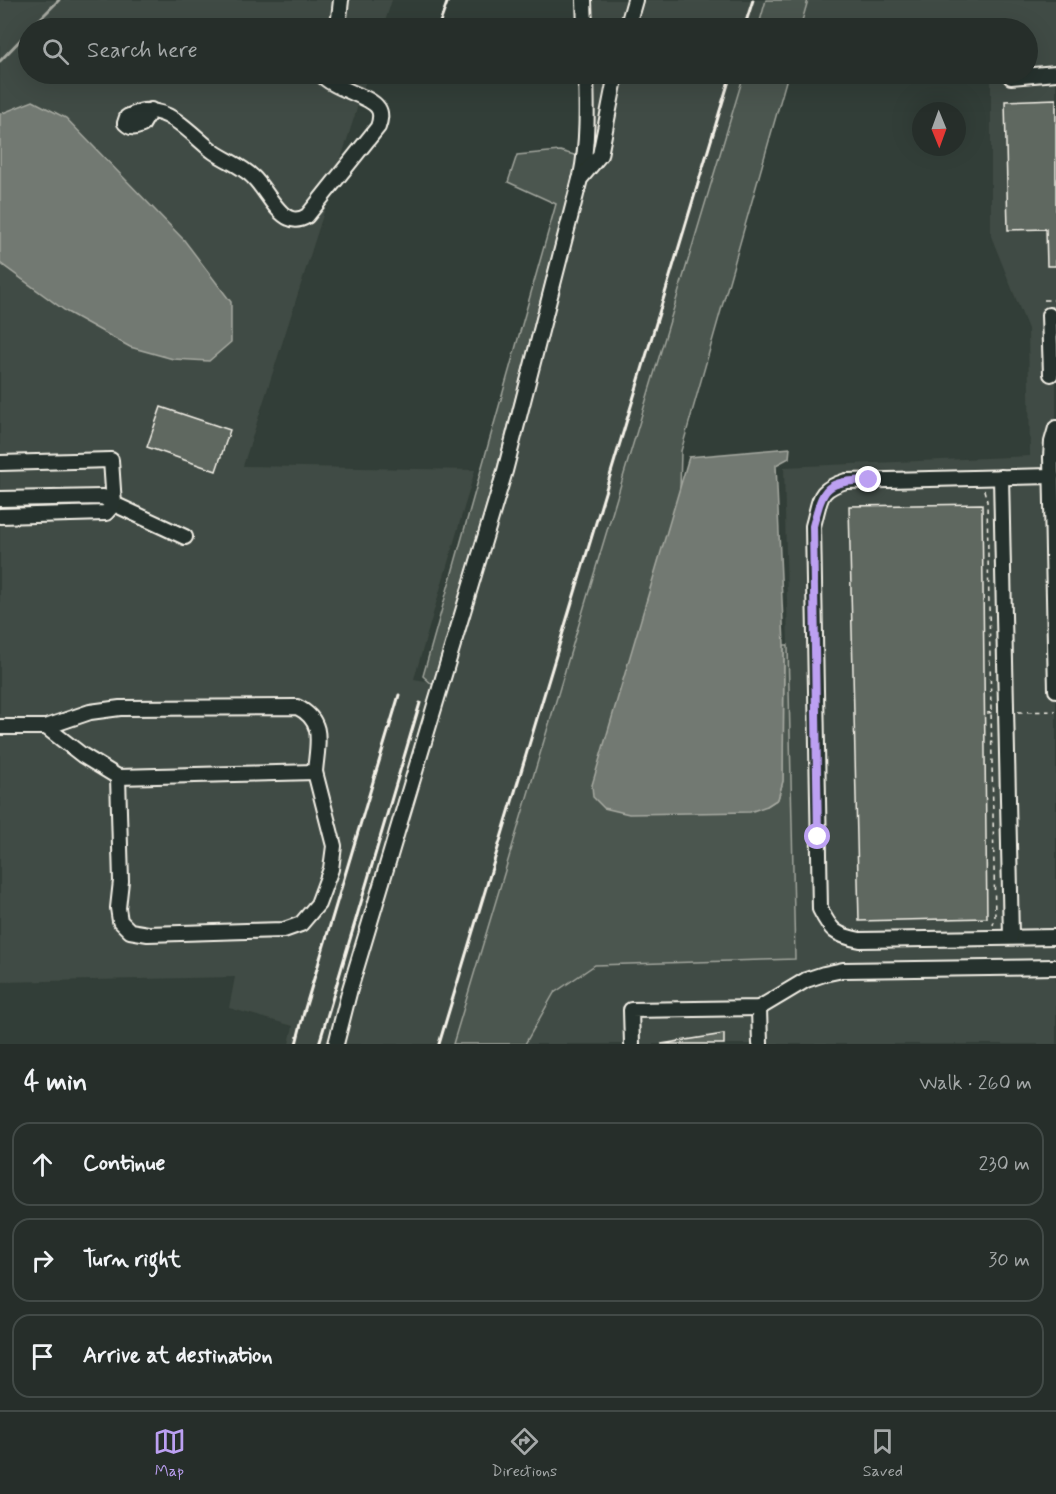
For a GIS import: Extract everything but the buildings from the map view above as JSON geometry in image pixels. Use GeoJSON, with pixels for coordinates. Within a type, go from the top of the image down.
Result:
{"type":"FeatureCollection","features":[{"type":"Feature","properties":{"kind":"street"},"geometry":{"type":"LineString","coordinates":[[339,18],[341,0]]}},
{"type":"Feature","properties":{"kind":"street"},"geometry":{"type":"LineString","coordinates":[[584,0],[585,18]]}},
{"type":"Feature","properties":{"kind":"street"},"geometry":{"type":"LineString","coordinates":[[630,18],[635,0]]}},
{"type":"Feature","properties":{"kind":"street"},"geometry":{"type":"LineString","coordinates":[[1038,75],[1056,73]]}},
{"type":"Feature","properties":{"kind":"street"},"geometry":{"type":"LineString","coordinates":[[151,110],[170,118],[215,153],[254,177],[283,214],[290,219],[302,219],[307,216],[378,127],[381,118],[379,108],[372,102],[332,84]]}},
{"type":"Feature","properties":{"kind":"street"},"geometry":{"type":"LineString","coordinates":[[336,1044],[350,988],[506,471],[585,160],[586,84]]}},
{"type":"Feature","properties":{"kind":"street"},"geometry":{"type":"LineString","coordinates":[[580,180],[600,155],[614,84]]}},
{"type":"Feature","properties":{"kind":"street"},"geometry":{"type":"LineString","coordinates":[[1049,315],[1051,374]]}},
{"type":"Feature","properties":{"kind":"street"},"geometry":{"type":"LineString","coordinates":[[1056,428],[1052,442],[1056,690]]}},
{"type":"Feature","properties":{"kind":"street"},"geometry":{"type":"LineString","coordinates":[[0,463],[111,460],[114,504],[106,513],[0,516]]}},
{"type":"Feature","properties":{"kind":"street"},"geometry":{"type":"LineString","coordinates":[[1052,476],[846,481],[828,487],[821,497],[813,526],[819,897],[820,909],[830,929],[845,937],[860,940],[1056,937]]}},
{"type":"Feature","properties":{"kind":"street"},"geometry":{"type":"LineString","coordinates":[[1001,477],[1011,938]]}},
{"type":"Feature","properties":{"kind":"street"},"geometry":{"type":"LineString","coordinates":[[0,499],[103,497],[185,537]]}},
{"type":"Feature","properties":{"kind":"street"},"geometry":{"type":"LineString","coordinates":[[0,728],[46,727],[90,712],[120,708],[297,707],[307,712],[319,731],[315,772],[334,846],[331,868],[318,904],[301,924],[284,930],[148,934],[130,931],[120,921],[118,908],[121,881],[118,777]]}},
{"type":"Feature","properties":{"kind":"street"},"geometry":{"type":"LineString","coordinates":[[46,727],[82,755],[118,777],[315,772]]}},
{"type":"Feature","properties":{"kind":"street"},"geometry":{"type":"LineString","coordinates":[[632,1044],[631,1010],[759,1008],[806,980],[843,970],[1056,967]]}},
{"type":"Feature","properties":{"kind":"street"},"geometry":{"type":"LineString","coordinates":[[759,1008],[760,1044]]}},
{"type":"Feature","properties":{"kind":"path"},"geometry":{"type":"LineString","coordinates":[[1044,300],[1056,300]]}},
{"type":"Feature","properties":{"kind":"path"},"geometry":{"type":"LineString","coordinates":[[981,477],[987,501],[995,918],[990,938]]}},
{"type":"Feature","properties":{"kind":"path"},"geometry":{"type":"LineString","coordinates":[[987,712],[1056,711]]}},
{"type":"Feature","properties":{"kind":"shaded area"},"geometry":{"type":"Polygon","coordinates":[[[0,0],[392,0],[386,18],[18,18],[18,84],[365,84],[243,466],[475,470],[414,679],[432,682],[431,686],[434,686],[498,465],[521,371],[558,242],[581,141],[581,84],[741,84],[453,1044],[289,1044],[293,1026],[229,1008],[235,977],[0,982],[0,0]]]}},
{"type":"Feature","properties":{"kind":"shaded area"},"geometry":{"type":"Polygon","coordinates":[[[580,0],[766,0],[760,18],[580,18],[580,0]]]}},
{"type":"Feature","properties":{"kind":"shaded area"},"geometry":{"type":"Polygon","coordinates":[[[766,0],[808,0],[803,18],[761,18],[766,0]]]}},
{"type":"Feature","properties":{"kind":"shaded area"},"geometry":{"type":"Polygon","coordinates":[[[808,0],[1056,0],[1056,1044],[525,1044],[554,993],[595,965],[795,958],[784,467],[1030,456],[1028,329],[991,236],[991,84],[1038,84],[1038,18],[803,18],[808,0]]]}},
{"type":"Feature","properties":{"kind":"shaded area"},"geometry":{"type":"Polygon","coordinates":[[[741,84],[785,84],[681,451],[680,490],[767,806],[778,799],[783,781],[784,645],[788,645],[795,959],[595,965],[554,993],[525,1044],[453,1044],[741,84]]]}},
{"type":"Feature","properties":{"kind":"shaded area"},"geometry":{"type":"Polygon","coordinates":[[[33,101],[66,118],[184,240],[231,302],[231,342],[209,361],[173,359],[130,347],[67,312],[0,263],[0,114],[33,101]]]}},
{"type":"Feature","properties":{"kind":"shaded area"},"geometry":{"type":"Polygon","coordinates":[[[560,151],[578,156],[498,465],[434,686],[423,676],[556,204],[508,182],[517,155],[560,151]]]}},
{"type":"Feature","properties":{"kind":"shaded area"},"geometry":{"type":"Polygon","coordinates":[[[790,448],[789,458],[776,465],[784,645],[783,781],[778,799],[750,812],[629,814],[604,808],[593,797],[592,785],[689,457],[790,448]]]}},
{"type":"Feature","properties":{"kind":"waterway"},"geometry":{"type":"LineString","coordinates":[[41,18],[59,0]]}},
{"type":"Feature","properties":{"kind":"waterway"},"geometry":{"type":"LineString","coordinates":[[0,61],[18,42]]}},
{"type":"Feature","properties":{"kind":"railway"},"geometry":{"type":"LineString","coordinates":[[442,18],[448,0]]}},
{"type":"Feature","properties":{"kind":"railway"},"geometry":{"type":"LineString","coordinates":[[747,18],[753,0]]}},
{"type":"Feature","properties":{"kind":"railway"},"geometry":{"type":"LineString","coordinates":[[439,1044],[728,84]]}},
{"type":"Feature","properties":{"kind":"railway"},"geometry":{"type":"LineString","coordinates":[[296,1044],[399,695]]}},
{"type":"Feature","properties":{"kind":"railway"},"geometry":{"type":"LineString","coordinates":[[319,1044],[420,703]]}},
{"type":"Feature","properties":{"kind":"route"},"geometry":{"type":"LineString","coordinates":[[818,837],[813,526],[821,497],[828,487],[846,481],[869,480]]}}]}
